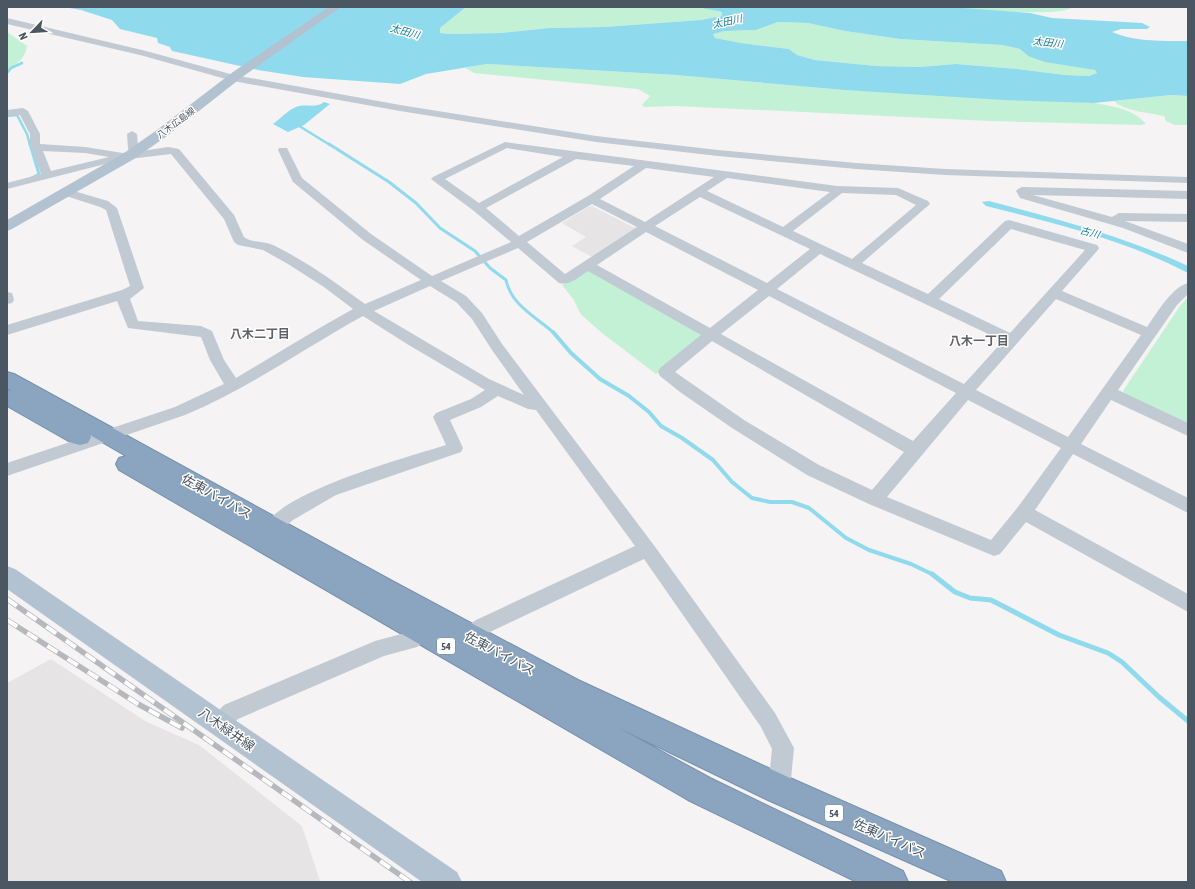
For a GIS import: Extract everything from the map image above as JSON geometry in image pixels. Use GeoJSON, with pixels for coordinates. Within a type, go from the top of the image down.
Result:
{"type":"FeatureCollection","features":[{"type":"Feature","properties":{"kind":"highway","name":"佐東バイパス"},"geometry":{"type":"LineString","coordinates":[[7,379],[97,438],[422,632],[463,643],[568,689],[779,789],[990,882]]}},
{"type":"Feature","properties":{"kind":"highway","name":"佐東バイパス"},"geometry":{"type":"LineString","coordinates":[[7,397],[97,438],[272,528],[463,643],[699,789],[892,882]]}},
{"type":"Feature","properties":{"kind":"main road","name":"八木広島線"},"geometry":{"type":"LineString","coordinates":[[7,226],[67,193],[129,155],[237,75],[336,7]]}},
{"type":"Feature","properties":{"kind":"main road","name":"八木緑井線"},"geometry":{"type":"LineString","coordinates":[[7,576],[447,882]]}},
{"type":"Feature","properties":{"kind":"street"},"geometry":{"type":"LineString","coordinates":[[7,21],[143,53],[165,60],[237,75],[527,128],[718,153],[856,166],[945,172],[1188,180]]}},
{"type":"Feature","properties":{"kind":"street"},"geometry":{"type":"LineString","coordinates":[[7,113],[23,111],[35,134],[36,147],[47,176]]}},
{"type":"Feature","properties":{"kind":"street"},"geometry":{"type":"LineString","coordinates":[[517,147],[527,128]]}},
{"type":"Feature","properties":{"kind":"street"},"geometry":{"type":"LineString","coordinates":[[129,155],[133,149],[132,134]]}},
{"type":"Feature","properties":{"kind":"street"},"geometry":{"type":"LineString","coordinates":[[726,174],[564,280],[516,244],[478,208],[437,179],[505,145],[646,163],[837,189],[898,192],[924,204],[852,265]]}},
{"type":"Feature","properties":{"kind":"street"},"geometry":{"type":"LineString","coordinates":[[36,147],[85,150],[129,155]]}},
{"type":"Feature","properties":{"kind":"street"},"geometry":{"type":"LineString","coordinates":[[7,186],[129,155],[168,150],[175,151],[230,218],[238,239],[242,242],[267,247],[293,261],[329,284],[363,310],[412,341],[484,383],[533,405],[540,404]]}},
{"type":"Feature","properties":{"kind":"street"},"geometry":{"type":"LineString","coordinates":[[283,150],[297,180],[366,237],[431,281],[461,299],[477,316],[497,347],[647,549],[768,720],[783,748],[779,789]]}},
{"type":"Feature","properties":{"kind":"street"},"geometry":{"type":"LineString","coordinates":[[478,208],[574,154]]}},
{"type":"Feature","properties":{"kind":"street"},"geometry":{"type":"LineString","coordinates":[[7,470],[97,438],[180,411],[233,386],[297,349],[319,334],[363,310],[516,244],[646,163]]}},
{"type":"Feature","properties":{"kind":"street"},"geometry":{"type":"LineString","coordinates":[[856,166],[878,190]]}},
{"type":"Feature","properties":{"kind":"street"},"geometry":{"type":"LineString","coordinates":[[784,232],[836,193],[837,189]]}},
{"type":"Feature","properties":{"kind":"street"},"geometry":{"type":"LineString","coordinates":[[1188,195],[1022,191],[1024,196],[1115,221],[1151,233],[1188,249]]}},
{"type":"Feature","properties":{"kind":"street"},"geometry":{"type":"LineString","coordinates":[[699,192],[1012,339]]}},
{"type":"Feature","properties":{"kind":"street"},"geometry":{"type":"LineString","coordinates":[[7,330],[127,293],[137,288],[111,208],[104,204],[67,193]]}},
{"type":"Feature","properties":{"kind":"street"},"geometry":{"type":"LineString","coordinates":[[592,198],[1188,506]]}},
{"type":"Feature","properties":{"kind":"street"},"geometry":{"type":"LineString","coordinates":[[1115,221],[1119,217],[1188,218]]}},
{"type":"Feature","properties":{"kind":"street"},"geometry":{"type":"LineString","coordinates":[[875,499],[915,450],[1093,248],[1009,224],[930,300]]}},
{"type":"Feature","properties":{"kind":"street"},"geometry":{"type":"LineString","coordinates":[[818,249],[665,372],[685,388],[738,424],[813,470],[875,499],[994,549],[1024,512],[1172,302],[1188,287]]}},
{"type":"Feature","properties":{"kind":"street"},"geometry":{"type":"LineString","coordinates":[[588,265],[915,450]]}},
{"type":"Feature","properties":{"kind":"street"},"geometry":{"type":"LineString","coordinates":[[127,293],[123,299],[133,325],[202,331],[207,334],[217,360],[233,386]]}},
{"type":"Feature","properties":{"kind":"street"},"geometry":{"type":"LineString","coordinates":[[1054,293],[1150,333]]}},
{"type":"Feature","properties":{"kind":"street"},"geometry":{"type":"LineString","coordinates":[[272,528],[287,514],[330,490],[455,448],[441,417],[476,403],[497,389]]}},
{"type":"Feature","properties":{"kind":"street"},"geometry":{"type":"LineString","coordinates":[[1109,392],[1188,430]]}},
{"type":"Feature","properties":{"kind":"street"},"geometry":{"type":"LineString","coordinates":[[1024,512],[1188,604]]}},
{"type":"Feature","properties":{"kind":"street"},"geometry":{"type":"LineString","coordinates":[[463,643],[483,626],[647,549]]}},
{"type":"Feature","properties":{"kind":"street"},"geometry":{"type":"LineString","coordinates":[[219,724],[231,712],[382,647],[410,641],[422,632]]}},
{"type":"Feature","properties":{"kind":"shaded area"},"geometry":{"type":"Polygon","coordinates":[[[592,206],[635,228],[635,230],[594,258],[572,246],[586,237],[562,223],[592,206]]]}},
{"type":"Feature","properties":{"kind":"shaded area"},"geometry":{"type":"Polygon","coordinates":[[[51,659],[145,721],[199,745],[302,826],[320,881],[7,882],[7,683],[51,659]]]}},
{"type":"Feature","properties":{"kind":"green space"},"geometry":{"type":"Polygon","coordinates":[[[466,7],[696,7],[722,12],[722,16],[701,20],[604,27],[549,28],[501,33],[440,33],[440,28],[466,7]]]}},
{"type":"Feature","properties":{"kind":"green space"},"geometry":{"type":"Polygon","coordinates":[[[950,7],[1073,7],[1051,12],[1034,12],[995,11],[950,7]]]}},
{"type":"Feature","properties":{"kind":"green space"},"geometry":{"type":"Polygon","coordinates":[[[778,22],[808,23],[845,31],[900,39],[1002,45],[1020,49],[1028,56],[1095,70],[1098,73],[1089,76],[1065,75],[956,64],[919,67],[876,66],[815,60],[797,55],[789,49],[715,38],[713,34],[725,31],[756,30],[778,22]]]}},
{"type":"Feature","properties":{"kind":"green space"},"geometry":{"type":"Polygon","coordinates":[[[7,32],[27,46],[22,58],[7,71],[7,32]]]}},
{"type":"Feature","properties":{"kind":"green space"},"geometry":{"type":"Polygon","coordinates":[[[487,64],[676,75],[844,90],[1094,103],[1122,109],[1135,115],[1146,124],[990,121],[676,106],[644,107],[642,105],[650,96],[638,89],[474,73],[465,68],[487,64]]]}},
{"type":"Feature","properties":{"kind":"green space"},"geometry":{"type":"Polygon","coordinates":[[[1171,95],[1188,96],[1188,125],[1175,125],[1166,121],[1164,116],[1145,113],[1124,107],[1114,101],[1171,95]]]}},
{"type":"Feature","properties":{"kind":"green space"},"geometry":{"type":"Polygon","coordinates":[[[585,270],[590,271],[701,332],[701,336],[656,374],[602,333],[580,313],[574,300],[562,285],[585,270]]]}},
{"type":"Feature","properties":{"kind":"green space"},"geometry":{"type":"Polygon","coordinates":[[[1188,297],[1188,426],[1126,396],[1123,391],[1180,306],[1188,297]]]}},
{"type":"Feature","properties":{"kind":"water","name":"太田川"},"geometry":{"type":"Polygon","coordinates":[[[64,7],[466,7],[440,28],[440,33],[450,34],[501,33],[549,28],[604,27],[701,20],[722,16],[722,12],[696,7],[950,7],[1030,13],[1052,18],[1142,23],[1150,27],[1147,29],[1121,29],[1112,32],[1130,38],[1159,41],[1188,41],[1188,96],[1171,95],[1094,103],[1004,100],[844,90],[676,75],[487,64],[426,74],[400,84],[303,77],[258,70],[172,51],[170,47],[158,43],[157,38],[120,29],[112,20],[81,10],[64,7]],[[778,22],[756,30],[725,31],[713,34],[715,38],[789,49],[797,55],[815,60],[876,66],[919,67],[956,64],[1065,75],[1089,76],[1097,73],[1095,70],[1045,62],[1028,56],[1020,49],[1002,45],[900,39],[845,31],[808,23],[778,22]]]}},
{"type":"Feature","properties":{"kind":"water"},"geometry":{"type":"Polygon","coordinates":[[[324,102],[330,104],[304,125],[288,132],[273,124],[293,108],[299,106],[314,106],[324,102]]]}},
{"type":"Feature","properties":{"kind":"water","name":"古川"},"geometry":{"type":"Polygon","coordinates":[[[989,201],[1115,237],[1164,255],[1188,266],[1188,273],[1164,261],[1114,242],[1063,226],[986,206],[982,202],[989,201]]]}},
{"type":"Feature","properties":{"kind":"waterway"},"geometry":{"type":"LineString","coordinates":[[7,73],[11,68],[22,63]]}},
{"type":"Feature","properties":{"kind":"waterway"},"geometry":{"type":"LineString","coordinates":[[7,116],[17,115],[27,134],[30,145]]}},
{"type":"Feature","properties":{"kind":"waterway"},"geometry":{"type":"LineString","coordinates":[[296,124],[330,145]]}},
{"type":"Feature","properties":{"kind":"waterway"},"geometry":{"type":"LineString","coordinates":[[30,144],[39,174],[32,178]]}},
{"type":"Feature","properties":{"kind":"waterway"},"geometry":{"type":"LineString","coordinates":[[329,144],[389,182],[416,203],[440,228],[475,251],[490,268],[506,280],[513,297],[519,304],[554,333]]}},
{"type":"Feature","properties":{"kind":"waterway"},"geometry":{"type":"LineString","coordinates":[[554,333],[571,353],[600,379],[629,396],[649,412],[661,426],[682,438],[713,460],[732,482],[752,498],[770,502],[792,502],[809,508],[846,538],[869,550],[911,564],[932,574]]}},
{"type":"Feature","properties":{"kind":"waterway"},"geometry":{"type":"LineString","coordinates":[[932,574],[955,592],[970,598],[991,600],[1059,635],[1108,653],[1122,662],[1159,697],[1188,721]]}},
{"type":"Feature","properties":{"kind":"railway"},"geometry":{"type":"LineString","coordinates":[[7,599],[410,882]]}},
{"type":"Feature","properties":{"kind":"railway"},"geometry":{"type":"LineString","coordinates":[[7,620],[138,704],[182,728]]}},
{"type":"Feature","properties":{"kind":"district","name":"八木二丁目"},"geometry":{"type":"Point","coordinates":[260,334]}},
{"type":"Feature","properties":{"kind":"district","name":"八木一丁目"},"geometry":{"type":"Point","coordinates":[979,341]}}]}
